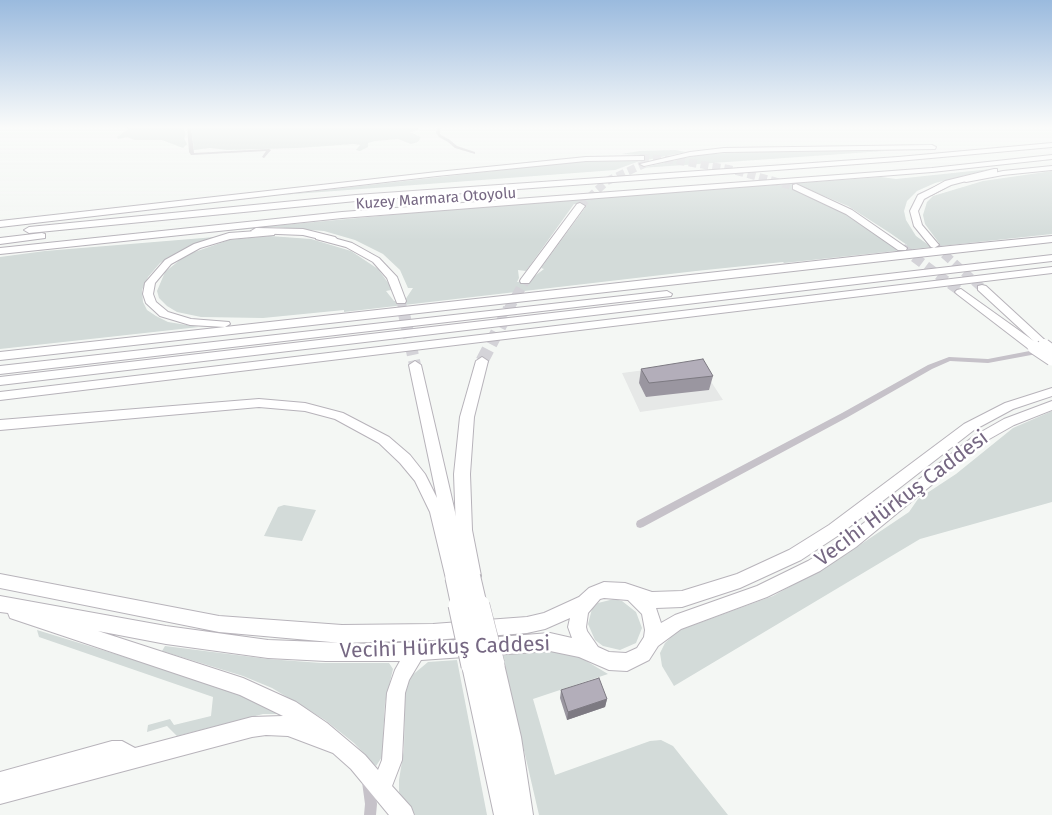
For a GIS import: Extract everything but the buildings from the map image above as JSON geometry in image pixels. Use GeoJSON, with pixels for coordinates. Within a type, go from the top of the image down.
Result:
{"type":"FeatureCollection","features":[{"type":"Feature","properties":{"kind":"highway"},"geometry":{"type":"LineString","coordinates":[[0,224],[540,164]]}},
{"type":"Feature","properties":{"kind":"highway"},"geometry":{"type":"LineString","coordinates":[[92,214],[380,188],[709,164]]}},
{"type":"Feature","properties":{"kind":"highway","name":"Kuzey Marmara Otoyolu"},"geometry":{"type":"LineString","coordinates":[[0,241],[86,227],[356,198],[823,164]]}},
{"type":"Feature","properties":{"kind":"highway","name":"Kuzey Marmara Otoyolu"},"geometry":{"type":"LineString","coordinates":[[0,234],[334,206],[902,164]]}},
{"type":"Feature","properties":{"kind":"highway"},"geometry":{"type":"LineString","coordinates":[[12,251],[308,218],[932,170],[987,164]]}},
{"type":"Feature","properties":{"kind":"highway"},"geometry":{"type":"LineString","coordinates":[[928,192],[943,184],[970,177],[1036,164]]}},
{"type":"Feature","properties":{"kind":"highway"},"geometry":{"type":"LineString","coordinates":[[796,187],[850,212],[902,248]]}},
{"type":"Feature","properties":{"kind":"highway"},"geometry":{"type":"LineString","coordinates":[[525,281],[580,206]]}},
{"type":"Feature","properties":{"kind":"highway"},"geometry":{"type":"LineString","coordinates":[[0,252],[252,231],[297,232],[332,239]]}},
{"type":"Feature","properties":{"kind":"highway"},"geometry":{"type":"LineString","coordinates":[[961,292],[1046,348],[1052,359]]}},
{"type":"Feature","properties":{"kind":"highway"},"geometry":{"type":"LineString","coordinates":[[482,361],[467,417],[462,474],[464,530],[462,577],[482,665],[510,737],[521,815]]}},
{"type":"Feature","properties":{"kind":"main road"},"geometry":{"type":"LineString","coordinates":[[934,245],[920,230],[914,215],[917,202],[928,192],[992,175],[1052,168]]}},
{"type":"Feature","properties":{"kind":"main road"},"geometry":{"type":"LineString","coordinates":[[254,233],[290,233],[332,239],[359,249],[380,264],[392,277],[405,305],[271,322],[223,324],[190,322],[170,317],[157,310],[149,298],[150,283],[162,268],[181,254],[229,236],[254,233]]}},
{"type":"Feature","properties":{"kind":"main road"},"geometry":{"type":"LineString","coordinates":[[0,356],[405,305],[1052,239]]}},
{"type":"Feature","properties":{"kind":"main road"},"geometry":{"type":"LineString","coordinates":[[0,370],[1052,250]]}},
{"type":"Feature","properties":{"kind":"main road"},"geometry":{"type":"LineString","coordinates":[[0,381],[1052,258]]}},
{"type":"Feature","properties":{"kind":"main road"},"geometry":{"type":"LineString","coordinates":[[0,396],[1052,270]]}},
{"type":"Feature","properties":{"kind":"main road"},"geometry":{"type":"LineString","coordinates":[[982,288],[1046,348]]}},
{"type":"Feature","properties":{"kind":"main road"},"geometry":{"type":"LineString","coordinates":[[415,365],[462,577]]}},
{"type":"Feature","properties":{"kind":"main road","name":"Vecihi Hürkuş Caddesi"},"geometry":{"type":"LineString","coordinates":[[0,581],[219,624],[342,634],[434,632],[527,625],[545,621],[604,590],[614,589],[634,596],[666,601],[695,596],[740,581],[796,555],[834,530],[969,427],[1009,406],[1052,392]]}},
{"type":"Feature","properties":{"kind":"main road"},"geometry":{"type":"LineString","coordinates":[[0,425],[259,402],[305,407],[339,416],[384,440],[405,459],[420,478],[437,512],[462,577]]}},
{"type":"Feature","properties":{"kind":"main road","name":"Vecihi Hürkuş Caddesi"},"geometry":{"type":"LineString","coordinates":[[0,604],[225,644],[326,652],[416,652],[550,642],[580,648],[609,661],[627,662],[643,654],[652,640],[675,623],[761,592],[814,566],[851,542],[979,439],[1016,418],[1052,404]]}},
{"type":"Feature","properties":{"kind":"main road"},"geometry":{"type":"LineString","coordinates":[[634,596],[646,606],[652,620],[654,630],[652,640]]}},
{"type":"Feature","properties":{"kind":"main road"},"geometry":{"type":"LineString","coordinates":[[584,602],[578,618],[580,636],[591,652],[600,658]]}},
{"type":"Feature","properties":{"kind":"main road"},"geometry":{"type":"LineString","coordinates":[[0,604],[24,616],[243,687],[289,709],[320,730],[358,762],[403,815]]}},
{"type":"Feature","properties":{"kind":"main road"},"geometry":{"type":"LineString","coordinates":[[381,787],[392,760],[396,693],[401,676],[416,652]]}},
{"type":"Feature","properties":{"kind":"main road"},"geometry":{"type":"LineString","coordinates":[[482,665],[505,815]]}},
{"type":"Feature","properties":{"kind":"main road"},"geometry":{"type":"LineString","coordinates":[[482,665],[514,815]]}},
{"type":"Feature","properties":{"kind":"main road"},"geometry":{"type":"LineString","coordinates":[[0,794],[131,757],[266,725],[289,726],[320,740],[339,745]]}},
{"type":"Feature","properties":{"kind":"main road"},"geometry":{"type":"LineString","coordinates":[[0,782],[112,751],[122,751],[131,757]]}},
{"type":"Feature","properties":{"kind":"street"},"geometry":{"type":"LineString","coordinates":[[640,524],[845,415],[930,367],[949,359],[988,362],[1046,348]]}},
{"type":"Feature","properties":{"kind":"street"},"geometry":{"type":"LineString","coordinates":[[358,762],[368,784],[371,804],[370,815]]}},
{"type":"Feature","properties":{"kind":"shaded area"},"geometry":{"type":"Polygon","coordinates":[[[555,164],[631,164],[615,170],[281,195],[555,164]]]}},
{"type":"Feature","properties":{"kind":"shaded area"},"geometry":{"type":"Polygon","coordinates":[[[659,164],[698,164],[641,168],[659,164]]]}},
{"type":"Feature","properties":{"kind":"shaded area"},"geometry":{"type":"Polygon","coordinates":[[[991,169],[935,183],[917,191],[907,201],[904,211],[906,220],[916,236],[930,246],[938,245],[939,243],[925,224],[923,215],[927,202],[933,196],[983,181],[1052,171],[1052,234],[696,271],[344,312],[344,310],[263,318],[201,317],[177,312],[159,298],[157,291],[165,272],[186,255],[229,240],[270,236],[311,239],[351,251],[378,269],[389,284],[391,290],[386,291],[394,301],[405,300],[413,288],[408,288],[400,270],[383,254],[355,240],[324,231],[274,227],[186,234],[487,206],[881,177],[896,179],[991,169]],[[798,185],[793,189],[838,209],[900,248],[907,248],[907,245],[848,206],[798,185]],[[574,204],[526,271],[518,270],[519,278],[517,282],[528,281],[544,269],[541,268],[585,208],[584,206],[574,204]]]}},
{"type":"Feature","properties":{"kind":"shaded area"},"geometry":{"type":"Polygon","coordinates":[[[215,237],[178,252],[160,263],[148,277],[142,290],[143,302],[147,310],[156,316],[168,322],[199,327],[0,349],[0,257],[45,251],[215,237]]]}},
{"type":"Feature","properties":{"kind":"shaded area"},"geometry":{"type":"Polygon","coordinates":[[[699,363],[723,400],[640,412],[622,373],[699,363]]]}},
{"type":"Feature","properties":{"kind":"shaded area"},"geometry":{"type":"Polygon","coordinates":[[[1052,411],[1052,502],[920,539],[674,686],[662,666],[660,653],[665,643],[677,631],[773,596],[839,559],[909,512],[918,499],[956,474],[1013,428],[1052,411]]]}},
{"type":"Feature","properties":{"kind":"shaded area"},"geometry":{"type":"Polygon","coordinates":[[[284,505],[316,510],[302,541],[264,536],[278,507],[284,505]]]}},
{"type":"Feature","properties":{"kind":"shaded area"},"geometry":{"type":"Polygon","coordinates":[[[614,599],[622,601],[636,612],[642,628],[636,643],[620,650],[603,646],[595,640],[588,624],[592,609],[598,603],[614,599]]]}},
{"type":"Feature","properties":{"kind":"shaded area"},"geometry":{"type":"Polygon","coordinates":[[[37,630],[193,678],[239,694],[280,714],[263,714],[177,736],[167,726],[147,732],[148,725],[170,719],[174,725],[211,716],[213,697],[39,637],[37,630]]]}},
{"type":"Feature","properties":{"kind":"shaded area"},"geometry":{"type":"Polygon","coordinates":[[[165,646],[268,659],[321,663],[389,663],[393,669],[385,703],[382,757],[376,766],[354,743],[325,720],[272,688],[243,676],[162,651],[165,646]]]}},
{"type":"Feature","properties":{"kind":"shaded area"},"geometry":{"type":"Polygon","coordinates":[[[549,649],[573,653],[608,674],[533,699],[555,775],[650,741],[661,740],[673,746],[728,815],[539,815],[501,651],[549,649]]]}},
{"type":"Feature","properties":{"kind":"shaded area"},"geometry":{"type":"Polygon","coordinates":[[[457,660],[487,815],[415,815],[399,792],[404,749],[405,688],[410,677],[428,662],[457,660]]]}},
{"type":"Feature","properties":{"kind":"tunnel"},"geometry":{"type":"LineString","coordinates":[[580,206],[607,181],[644,164]]}},
{"type":"Feature","properties":{"kind":"tunnel"},"geometry":{"type":"LineString","coordinates":[[699,164],[729,169],[796,187]]}},
{"type":"Feature","properties":{"kind":"tunnel"},"geometry":{"type":"LineString","coordinates":[[934,245],[982,288]]}},
{"type":"Feature","properties":{"kind":"tunnel"},"geometry":{"type":"LineString","coordinates":[[902,248],[961,292]]}},
{"type":"Feature","properties":{"kind":"tunnel"},"geometry":{"type":"LineString","coordinates":[[508,310],[525,281]]}},
{"type":"Feature","properties":{"kind":"tunnel"},"geometry":{"type":"LineString","coordinates":[[401,301],[403,310]]}},
{"type":"Feature","properties":{"kind":"tunnel"},"geometry":{"type":"LineString","coordinates":[[403,309],[415,365]]}},
{"type":"Feature","properties":{"kind":"tunnel"},"geometry":{"type":"LineString","coordinates":[[482,361],[509,309]]}}]}
